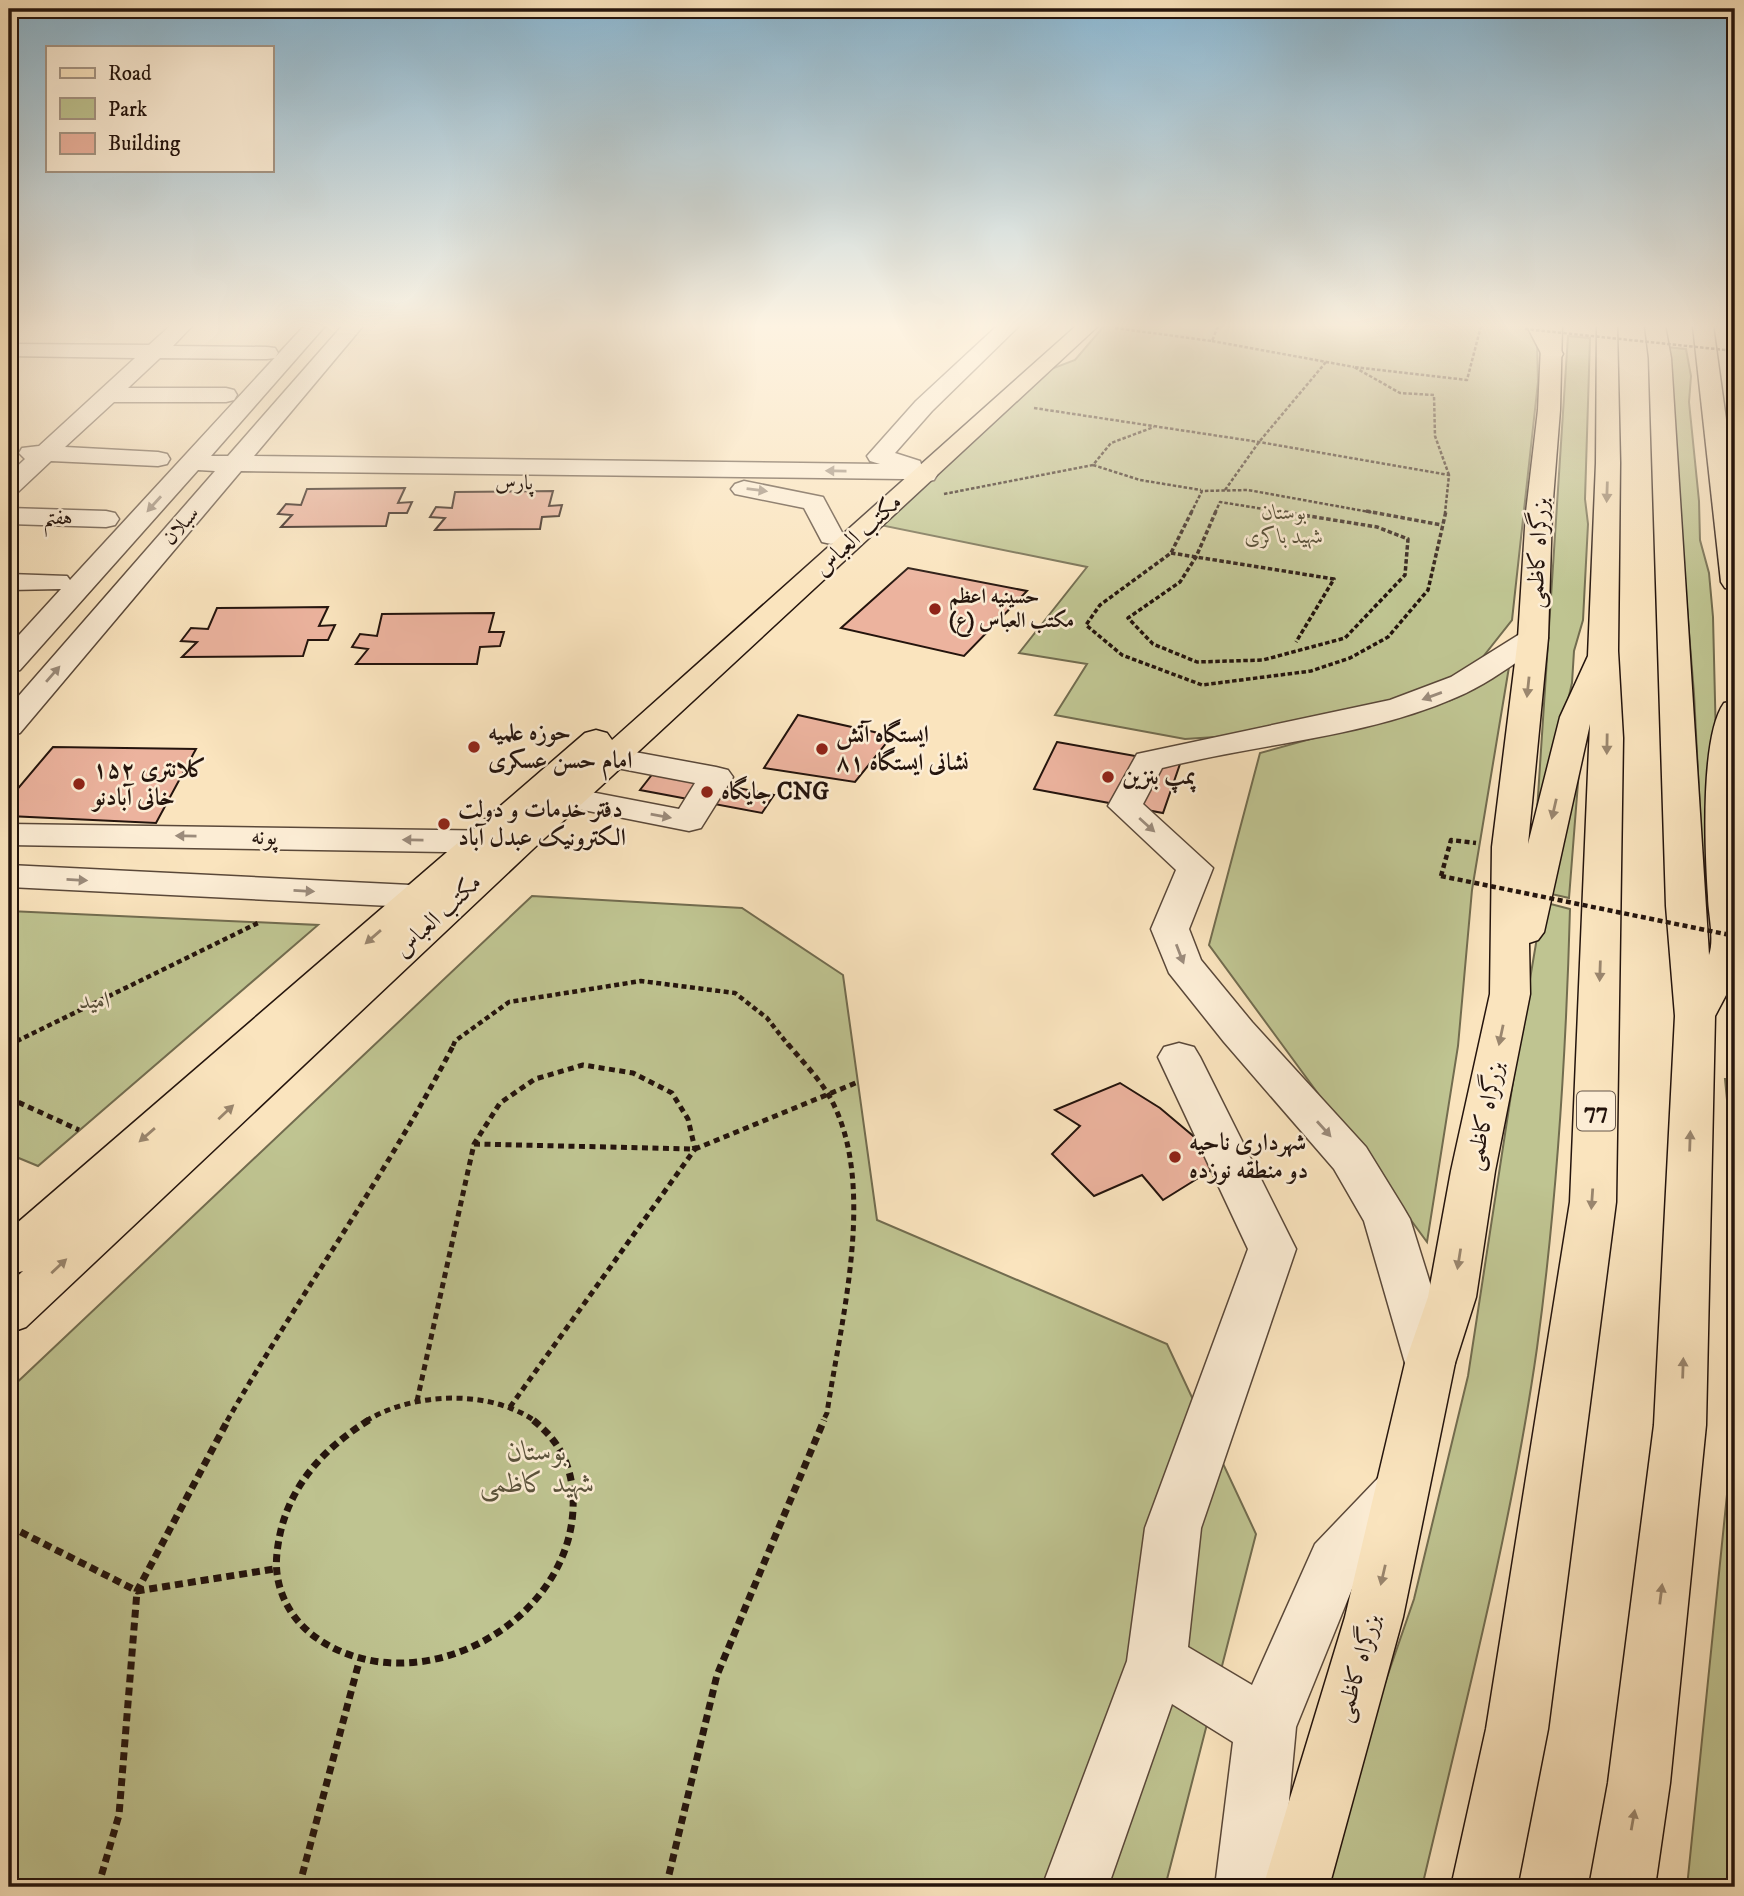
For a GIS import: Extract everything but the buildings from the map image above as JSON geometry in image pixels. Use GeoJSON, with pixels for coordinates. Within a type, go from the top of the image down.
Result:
{"type":"FeatureCollection","features":[{"type":"Feature","properties":{"kind":"main road","name":"مکتب العباس"},"geometry":{"type":"LineString","coordinates":[[9,1312],[570,798],[622,738],[831,536],[918,478],[981,414]]}},
{"type":"Feature","properties":{"kind":"main road","name":"مکتب العباس"},"geometry":{"type":"LineString","coordinates":[[9,1257],[481,841],[622,738],[918,478],[995,414]]}},
{"type":"Feature","properties":{"kind":"main road","name":"بزرگراه کاظمی"},"geometry":{"type":"LineString","coordinates":[[1296,1887],[1374,1617],[1430,1363],[1452,1297],[1473,1171],[1510,994],[1510,847],[1533,638],[1539,512],[1549,414]]}},
{"type":"Feature","properties":{"kind":"main road","name":"77"},"geometry":{"type":"LineString","coordinates":[[1484,1887],[1517,1729],[1593,1202],[1607,738],[1603,651],[1608,414]]}},
{"type":"Feature","properties":{"kind":"main road"},"geometry":{"type":"LineString","coordinates":[[1622,1887],[1639,1783],[1680,1425],[1695,1016],[1685,906],[1675,432],[1671,414]]}},
{"type":"Feature","properties":{"kind":"main road"},"geometry":{"type":"LineString","coordinates":[[1718,414],[1727,461],[1735,582]]}},
{"type":"Feature","properties":{"kind":"main road"},"geometry":{"type":"LineString","coordinates":[[1510,994],[1576,717],[1603,651]]}},
{"type":"Feature","properties":{"kind":"main road"},"geometry":{"type":"LineString","coordinates":[[1695,1016],[1730,952],[1724,855],[1725,743],[1735,710]]}},
{"type":"Feature","properties":{"kind":"street"},"geometry":{"type":"LineString","coordinates":[[9,488],[87,414]]}},
{"type":"Feature","properties":{"kind":"street","name":"سبلان"},"geometry":{"type":"LineString","coordinates":[[9,664],[235,414]]}},
{"type":"Feature","properties":{"kind":"street","name":"سبلان"},"geometry":{"type":"LineString","coordinates":[[9,726],[277,414]]}},
{"type":"Feature","properties":{"kind":"street"},"geometry":{"type":"LineString","coordinates":[[916,414],[879,456],[918,478]]}},
{"type":"Feature","properties":{"kind":"street"},"geometry":{"type":"LineString","coordinates":[[9,452],[158,459]]}},
{"type":"Feature","properties":{"kind":"street","name":"پارس"},"geometry":{"type":"LineString","coordinates":[[183,472],[918,478]]}},
{"type":"Feature","properties":{"kind":"street","name":"پارس"},"geometry":{"type":"LineString","coordinates":[[693,477],[814,502],[831,536]]}},
{"type":"Feature","properties":{"kind":"street","name":"هفتم"},"geometry":{"type":"LineString","coordinates":[[9,516],[106,519]]}},
{"type":"Feature","properties":{"kind":"street"},"geometry":{"type":"LineString","coordinates":[[9,582],[57,582]]}},
{"type":"Feature","properties":{"kind":"street"},"geometry":{"type":"LineString","coordinates":[[1430,1363],[1387,1219],[1350,1158],[1238,1032],[1183,964],[1170,929],[1195,868],[1125,806],[1149,761],[1204,746],[1283,736],[1343,723],[1438,695],[1472,678],[1533,638]]}},
{"type":"Feature","properties":{"kind":"street"},"geometry":{"type":"LineString","coordinates":[[570,798],[689,821],[716,777],[622,738]]}},
{"type":"Feature","properties":{"kind":"street","name":"پونه"},"geometry":{"type":"LineString","coordinates":[[9,834],[519,842]]}},
{"type":"Feature","properties":{"kind":"street"},"geometry":{"type":"LineString","coordinates":[[9,876],[457,899]]}},
{"type":"Feature","properties":{"kind":"street"},"geometry":{"type":"LineString","coordinates":[[1075,1887],[1157,1661],[1173,1528],[1272,1249],[1179,1058]]}},
{"type":"Feature","properties":{"kind":"street"},"geometry":{"type":"LineString","coordinates":[[1248,1887],[1265,1727],[1335,1562],[1402,1490]]}},
{"type":"Feature","properties":{"kind":"street"},"geometry":{"type":"LineString","coordinates":[[1157,1661],[1265,1727]]}},
{"type":"Feature","properties":{"kind":"path"},"geometry":{"type":"LineString","coordinates":[[1074,414],[1259,442],[1448,475]]}},
{"type":"Feature","properties":{"kind":"path"},"geometry":{"type":"LineString","coordinates":[[1224,490],[1282,414]]}},
{"type":"Feature","properties":{"kind":"path"},"geometry":{"type":"LineString","coordinates":[[1202,491],[1171,552],[1100,605],[1086,625],[1122,654],[1202,685],[1311,671],[1350,658],[1388,637],[1428,590],[1442,525],[1448,475],[1435,436],[1434,414]]}},
{"type":"Feature","properties":{"kind":"path"},"geometry":{"type":"LineString","coordinates":[[1093,465],[1111,443],[1156,427]]}},
{"type":"Feature","properties":{"kind":"path"},"geometry":{"type":"LineString","coordinates":[[918,478],[1093,465],[1140,480],[1202,491],[1248,490],[1442,525]]}},
{"type":"Feature","properties":{"kind":"path"},"geometry":{"type":"LineString","coordinates":[[1220,502],[1377,527],[1408,538],[1405,575],[1345,638],[1263,660],[1196,662],[1153,645],[1128,618],[1180,582],[1196,557],[1220,502]]}},
{"type":"Feature","properties":{"kind":"path"},"geometry":{"type":"LineString","coordinates":[[1171,552],[1334,579],[1296,642]]}},
{"type":"Feature","properties":{"kind":"path"},"geometry":{"type":"LineString","coordinates":[[1451,840],[1441,876],[1735,936]]}},
{"type":"Feature","properties":{"kind":"path"},"geometry":{"type":"LineString","coordinates":[[9,1045],[260,922]]}},
{"type":"Feature","properties":{"kind":"path"},"geometry":{"type":"LineString","coordinates":[[98,1887],[119,1815],[137,1591],[203,1464],[264,1359],[426,1098],[455,1041],[509,1002],[641,981],[735,993],[767,1018],[828,1094],[851,1153],[855,1223],[827,1413],[717,1675],[666,1887]]}},
{"type":"Feature","properties":{"kind":"path"},"geometry":{"type":"LineString","coordinates":[[417,1401],[474,1144],[500,1103],[535,1079],[583,1065],[633,1073],[672,1093],[688,1119],[695,1149],[510,1407]]}},
{"type":"Feature","properties":{"kind":"path"},"geometry":{"type":"LineString","coordinates":[[474,1144],[695,1149],[858,1082]]}},
{"type":"Feature","properties":{"kind":"path"},"geometry":{"type":"LineString","coordinates":[[9,1098],[79,1130]]}},
{"type":"Feature","properties":{"kind":"path"},"geometry":{"type":"LineString","coordinates":[[465,1398],[510,1407],[545,1428],[568,1460],[577,1500],[571,1544],[548,1587],[511,1625],[463,1652],[411,1665],[359,1662],[316,1642],[286,1610],[274,1569],[278,1525],[298,1483],[330,1446],[340,1439],[371,1418],[417,1401],[465,1398]]}},
{"type":"Feature","properties":{"kind":"path"},"geometry":{"type":"LineString","coordinates":[[9,1526],[137,1591],[274,1569]]}},
{"type":"Feature","properties":{"kind":"path"},"geometry":{"type":"LineString","coordinates":[[299,1887],[359,1662]]}},
{"type":"Feature","properties":{"kind":"green space","name":"بوستان شهید باکری"},"geometry":{"type":"Polygon","coordinates":[[[1001,414],[1534,414],[1512,620],[1482,658],[1464,671],[1410,696],[1231,736],[1185,739],[1055,715],[1087,664],[1019,653],[1087,567],[880,525],[1001,414]]]}},
{"type":"Feature","properties":{"kind":"green space"},"geometry":{"type":"Polygon","coordinates":[[[1563,414],[1588,414],[1585,499],[1588,524],[1583,620],[1574,651],[1572,683],[1535,842],[1563,414]]]}},
{"type":"Feature","properties":{"kind":"green space"},"geometry":{"type":"Polygon","coordinates":[[[1671,414],[1690,414],[1700,540],[1709,573],[1713,617],[1716,741],[1705,910],[1694,694],[1671,414]]]}},
{"type":"Feature","properties":{"kind":"green space"},"geometry":{"type":"Polygon","coordinates":[[[1509,667],[1472,890],[1458,1046],[1427,1242],[1209,945],[1260,753],[1451,700],[1509,667]]]}},
{"type":"Feature","properties":{"kind":"green space"},"geometry":{"type":"Polygon","coordinates":[[[1580,757],[1569,898],[1547,893],[1580,757]]]}},
{"type":"Feature","properties":{"kind":"green space","name":"بوستان شهید کاظمی"},"geometry":{"type":"Polygon","coordinates":[[[532,896],[742,908],[843,975],[877,1220],[1167,1344],[1256,1534],[1165,1887],[9,1887],[9,1390],[532,896]]]}},
{"type":"Feature","properties":{"kind":"green space"},"geometry":{"type":"Polygon","coordinates":[[[1543,902],[1570,909],[1560,1129],[1537,1348],[1500,1552],[1422,1887],[1329,1887],[1365,1741],[1414,1599],[1468,1376],[1543,902]]]}},
{"type":"Feature","properties":{"kind":"green space","name":"امید"},"geometry":{"type":"Polygon","coordinates":[[[9,911],[318,925],[38,1166],[9,1154],[9,911]]]}},
{"type":"Feature","properties":{"kind":"green space"},"geometry":{"type":"Polygon","coordinates":[[[1725,1079],[1735,1080],[1735,1182],[1725,1079]]]}},
{"type":"Feature","properties":{"kind":"green space"},"geometry":{"type":"Polygon","coordinates":[[[1735,1293],[1735,1887],[1687,1887],[1729,1475],[1735,1293]]]}},
{"type":"Feature","properties":{"kind":"place","name":"حسینیه اعظم مکتب العباس (ع)"},"geometry":{"type":"Point","coordinates":[935,609]}},
{"type":"Feature","properties":{"kind":"place","name":"حوزه علمیه امام حسن عسکری"},"geometry":{"type":"Point","coordinates":[474,747]}},
{"type":"Feature","properties":{"kind":"place","name":"ایستگاه آتش نشانی ایستگاه ۸۱"},"geometry":{"type":"Point","coordinates":[822,749]}},
{"type":"Feature","properties":{"kind":"place","name":"پمپ بنزین"},"geometry":{"type":"Point","coordinates":[1108,777]}},
{"type":"Feature","properties":{"kind":"place","name":"کلانتری ۱۵۲ خانی آبادنو"},"geometry":{"type":"Point","coordinates":[79,784]}},
{"type":"Feature","properties":{"kind":"place","name":"جایگاه CNG"},"geometry":{"type":"Point","coordinates":[707,792]}},
{"type":"Feature","properties":{"kind":"place","name":"دفتر خدمات و دولت الکترونیک عبدل آباد"},"geometry":{"type":"Point","coordinates":[444,824]}},
{"type":"Feature","properties":{"kind":"place","name":"شهرداری ناحیه دو منطقه نوزده"},"geometry":{"type":"Point","coordinates":[1175,1157]}}]}
